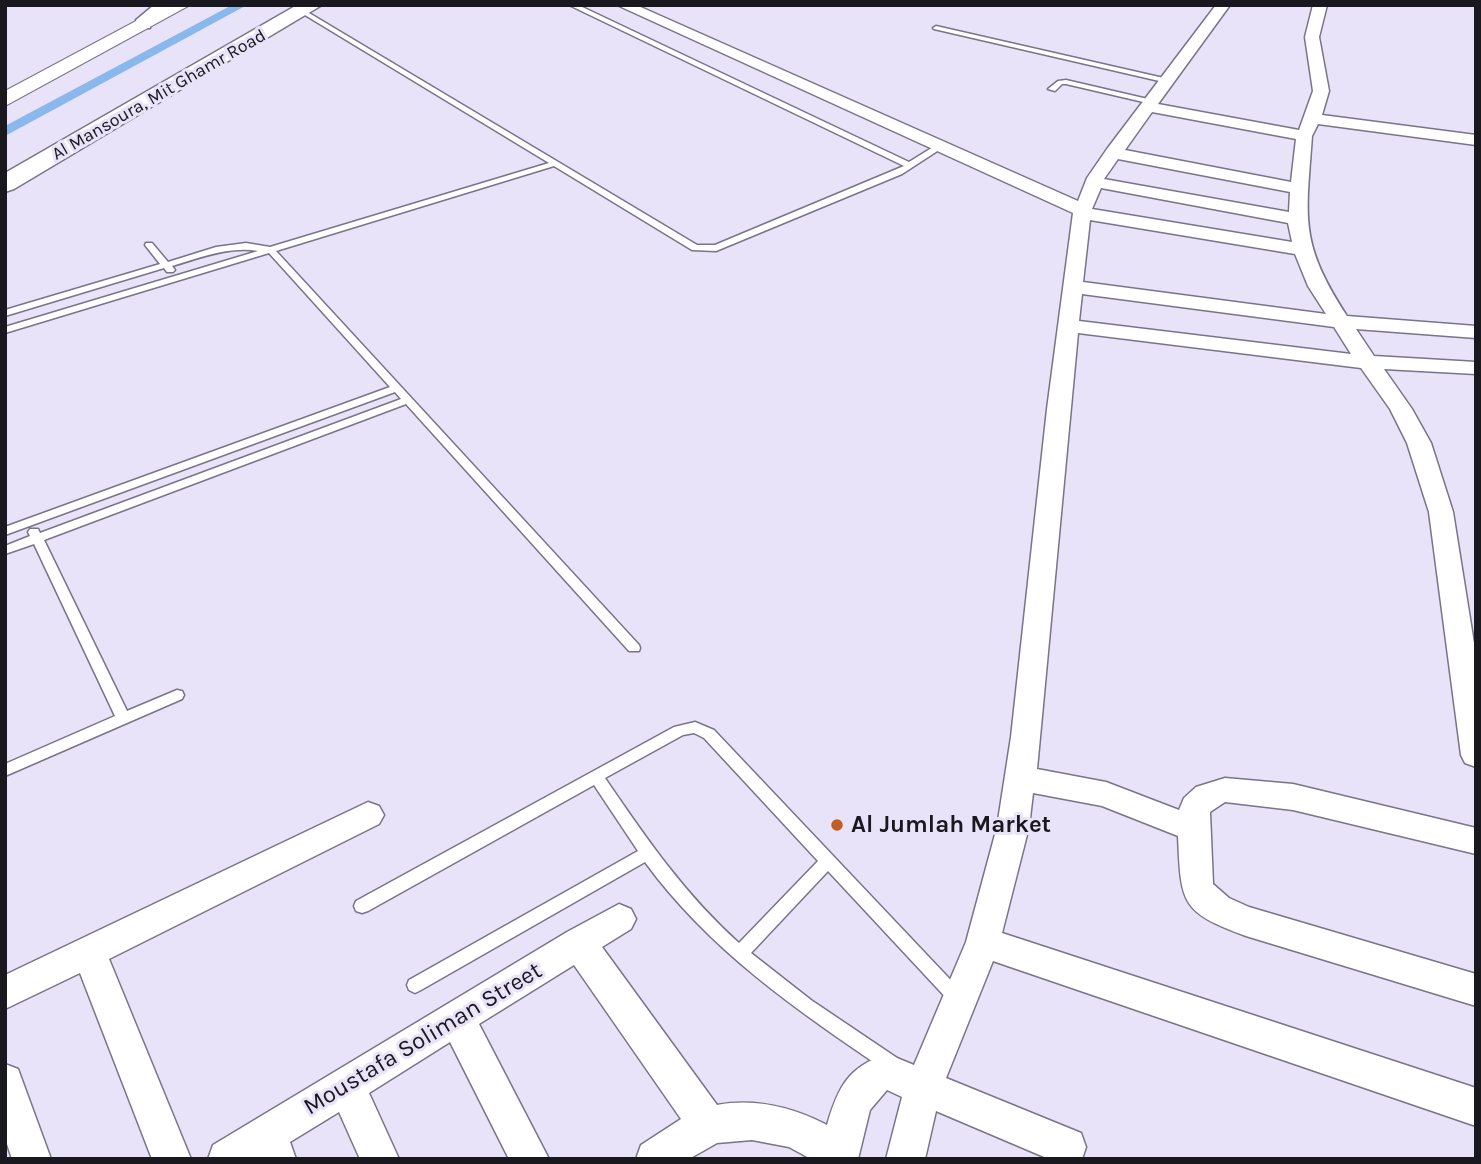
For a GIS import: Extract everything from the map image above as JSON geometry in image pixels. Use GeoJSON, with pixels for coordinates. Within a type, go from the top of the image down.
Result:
{"type":"FeatureCollection","features":[{"type":"Feature","properties":{"kind":"highway","name":"Al Mansoura, Mit Ghamr Road"},"geometry":{"type":"LineString","coordinates":[[5,169],[303,7]]}},
{"type":"Feature","properties":{"kind":"highway","name":"Al Mansoura, Mit Ghamr Road"},"geometry":{"type":"LineString","coordinates":[[5,184],[303,7]]}},
{"type":"Feature","properties":{"kind":"main road"},"geometry":{"type":"LineString","coordinates":[[10,93],[181,5]]}},
{"type":"Feature","properties":{"kind":"street"},"geometry":{"type":"LineString","coordinates":[[145,25],[143,20],[147,15],[164,5]]}},
{"type":"Feature","properties":{"kind":"street"},"geometry":{"type":"LineString","coordinates":[[624,5],[1082,211],[1303,250]]}},
{"type":"Feature","properties":{"kind":"street"},"geometry":{"type":"LineString","coordinates":[[905,1159],[924,1086],[983,942],[1013,827],[1032,684],[1082,211],[1094,182],[1113,153],[1223,5]]}},
{"type":"Feature","properties":{"kind":"street"},"geometry":{"type":"LineString","coordinates":[[1320,5],[1312,37],[1321,91],[1309,127],[1297,219],[1303,250],[1318,286],[1401,409],[1419,443],[1441,512],[1467,642],[1476,755]]}},
{"type":"Feature","properties":{"kind":"street"},"geometry":{"type":"LineString","coordinates":[[1150,104],[1309,127],[1476,140]]}},
{"type":"Feature","properties":{"kind":"street"},"geometry":{"type":"LineString","coordinates":[[1113,153],[1300,189]]}},
{"type":"Feature","properties":{"kind":"street"},"geometry":{"type":"LineString","coordinates":[[1094,182],[1297,219]]}},
{"type":"Feature","properties":{"kind":"street"},"geometry":{"type":"LineString","coordinates":[[1073,287],[1341,322],[1476,331]]}},
{"type":"Feature","properties":{"kind":"street"},"geometry":{"type":"LineString","coordinates":[[1069,326],[1368,362],[1476,368]]}},
{"type":"Feature","properties":{"kind":"street"},"geometry":{"type":"LineString","coordinates":[[1020,778],[1107,794],[1194,830]]}},
{"type":"Feature","properties":{"kind":"street"},"geometry":{"type":"LineString","coordinates":[[1476,841],[1293,797],[1225,790],[1207,796],[1195,807],[1197,886],[1200,894],[1219,910],[1246,921],[1476,990]]}},
{"type":"Feature","properties":{"kind":"street"},"geometry":{"type":"LineString","coordinates":[[5,993],[368,815]]}},
{"type":"Feature","properties":{"kind":"street","name":"Moustafa Soliman Street"},"geometry":{"type":"LineString","coordinates":[[227,1159],[272,1147],[346,1086],[619,919]]}},
{"type":"Feature","properties":{"kind":"street"},"geometry":{"type":"LineString","coordinates":[[983,942],[1476,1107]]}},
{"type":"Feature","properties":{"kind":"street"},"geometry":{"type":"LineString","coordinates":[[579,943],[710,1127]]}},
{"type":"Feature","properties":{"kind":"street"},"geometry":{"type":"LineString","coordinates":[[89,952],[172,1159]]}},
{"type":"Feature","properties":{"kind":"street"},"geometry":{"type":"LineString","coordinates":[[457,1018],[530,1159]]}},
{"type":"Feature","properties":{"kind":"street"},"geometry":{"type":"LineString","coordinates":[[655,1159],[697,1131],[737,1121],[764,1121],[790,1127],[816,1138],[838,1156],[856,1098],[867,1079],[887,1072],[1067,1147]]}},
{"type":"Feature","properties":{"kind":"street"},"geometry":{"type":"LineString","coordinates":[[5,1082],[32,1159]]}},
{"type":"Feature","properties":{"kind":"street"},"geometry":{"type":"LineString","coordinates":[[346,1086],[380,1159]]}},
{"type":"Feature","properties":{"kind":"lane"},"geometry":{"type":"LineString","coordinates":[[572,5],[911,166]]}},
{"type":"Feature","properties":{"kind":"lane"},"geometry":{"type":"LineString","coordinates":[[303,7],[689,246],[702,249],[716,248],[911,166],[941,146]]}},
{"type":"Feature","properties":{"kind":"lane"},"geometry":{"type":"LineString","coordinates":[[936,28],[1168,81]]}},
{"type":"Feature","properties":{"kind":"lane"},"geometry":{"type":"LineString","coordinates":[[1052,89],[1060,82],[1066,82],[1150,104]]}},
{"type":"Feature","properties":{"kind":"lane"},"geometry":{"type":"LineString","coordinates":[[5,330],[554,164]]}},
{"type":"Feature","properties":{"kind":"lane"},"geometry":{"type":"LineString","coordinates":[[149,245],[177,278]]}},
{"type":"Feature","properties":{"kind":"lane"},"geometry":{"type":"LineString","coordinates":[[5,313],[231,247],[246,246],[271,250],[634,648]]}},
{"type":"Feature","properties":{"kind":"lane"},"geometry":{"type":"LineString","coordinates":[[5,531],[397,388]]}},
{"type":"Feature","properties":{"kind":"lane"},"geometry":{"type":"LineString","coordinates":[[5,550],[408,400]]}},
{"type":"Feature","properties":{"kind":"lane"},"geometry":{"type":"LineString","coordinates":[[29,522],[123,718]]}},
{"type":"Feature","properties":{"kind":"lane"},"geometry":{"type":"LineString","coordinates":[[5,770],[177,695]]}},
{"type":"Feature","properties":{"kind":"lane"},"geometry":{"type":"LineString","coordinates":[[362,906],[679,731],[695,727],[709,734],[959,1000]]}},
{"type":"Feature","properties":{"kind":"lane"},"geometry":{"type":"LineString","coordinates":[[596,776],[647,853],[674,887],[739,954],[806,1007],[924,1086]]}},
{"type":"Feature","properties":{"kind":"lane"},"geometry":{"type":"LineString","coordinates":[[415,985],[647,853]]}},
{"type":"Feature","properties":{"kind":"lane"},"geometry":{"type":"LineString","coordinates":[[739,954],[828,862]]}},
{"type":"Feature","properties":{"kind":"waterway"},"geometry":{"type":"LineString","coordinates":[[5,132],[241,5]]}},
{"type":"Feature","properties":{"kind":"place","name":"Al Jumlah Market"},"geometry":{"type":"Point","coordinates":[837,825]}}]}
